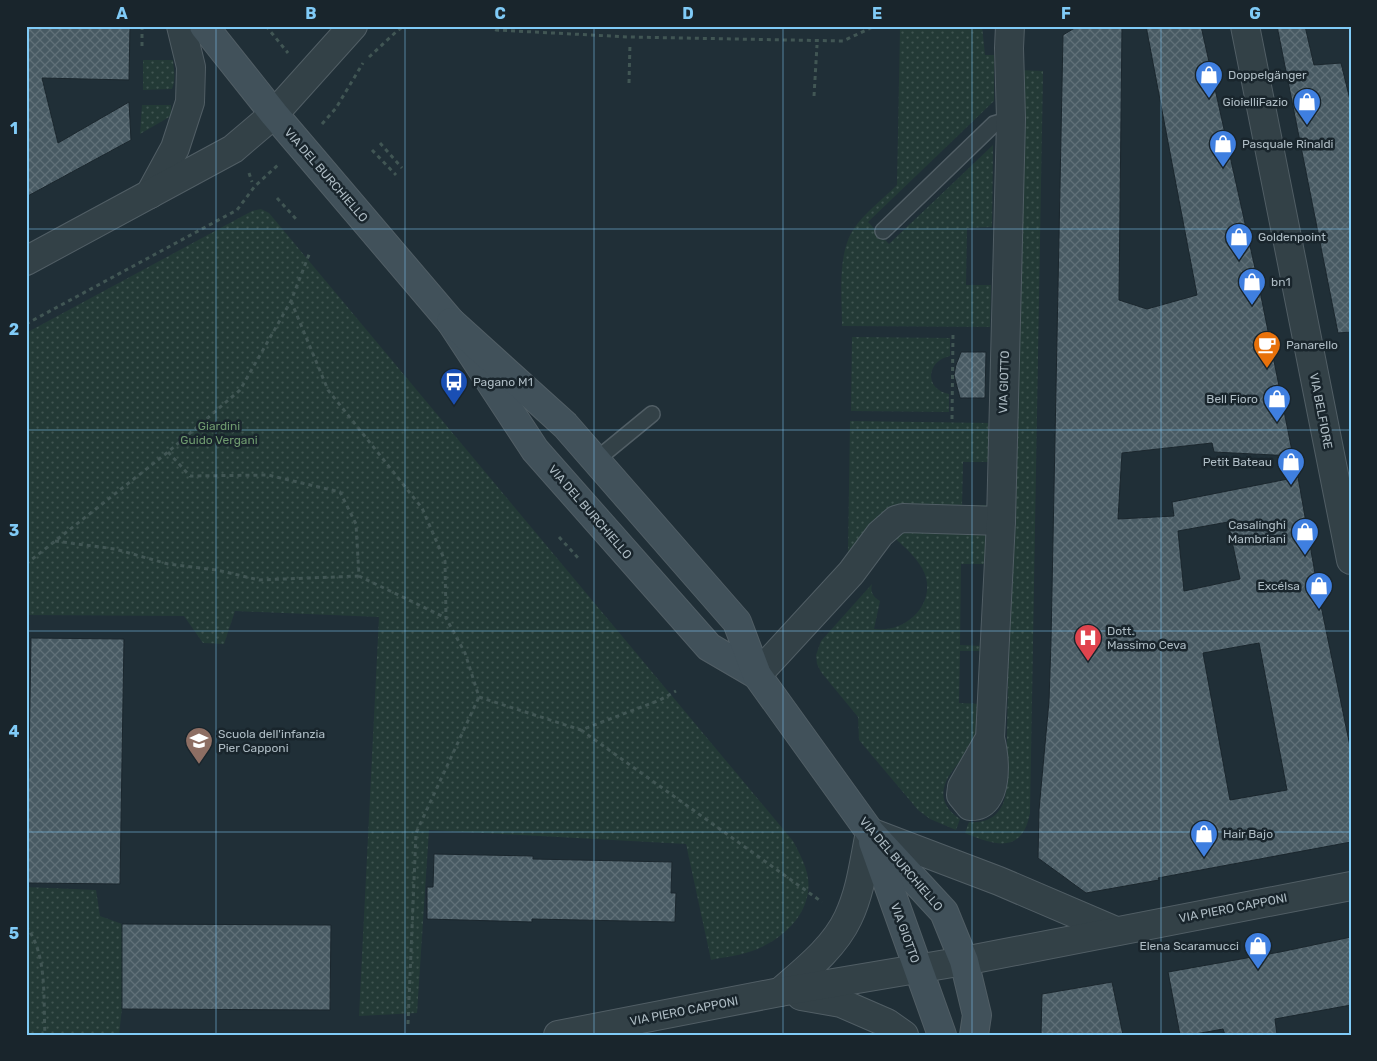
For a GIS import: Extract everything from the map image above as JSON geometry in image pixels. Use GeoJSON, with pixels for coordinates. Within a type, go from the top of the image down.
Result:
{"type":"FeatureCollection","features":[{"type":"Feature","properties":{"kind":"main road","name":"VIA DEL BURCHIELLO"},"geometry":{"type":"LineString","coordinates":[[204,26],[274,114],[451,322],[541,457],[708,647],[757,674]]}},
{"type":"Feature","properties":{"kind":"main road","name":"VIA DEL BURCHIELLO"},"geometry":{"type":"LineString","coordinates":[[451,322],[566,425],[737,622],[757,674],[870,832],[944,912],[964,961]]}},
{"type":"Feature","properties":{"kind":"main road","name":"VIA GIOTTO"},"geometry":{"type":"LineString","coordinates":[[870,832],[942,1035]]}},
{"type":"Feature","properties":{"kind":"main road"},"geometry":{"type":"LineString","coordinates":[[964,961],[977,1015],[974,1035]]}},
{"type":"Feature","properties":{"kind":"street"},"geometry":{"type":"LineString","coordinates":[[150,194],[175,148],[190,102],[191,67],[181,26]]}},
{"type":"Feature","properties":{"kind":"street"},"geometry":{"type":"LineString","coordinates":[[26,262],[234,149],[274,114],[353,26]]}},
{"type":"Feature","properties":{"kind":"street","name":"VIA GIOTTO"},"geometry":{"type":"LineString","coordinates":[[990,738],[1000,521],[1011,118],[1008,48],[1010,26]]}},
{"type":"Feature","properties":{"kind":"street","name":"VIA BELFIORE"},"geometry":{"type":"LineString","coordinates":[[1245,26],[1351,560]]}},
{"type":"Feature","properties":{"kind":"street"},"geometry":{"type":"LineString","coordinates":[[757,674],[851,573],[880,534],[896,520],[903,518],[1000,521]]}},
{"type":"Feature","properties":{"kind":"street"},"geometry":{"type":"LineString","coordinates":[[780,992],[823,954],[848,919],[859,888],[870,832],[999,881],[1116,931]]}},
{"type":"Feature","properties":{"kind":"street","name":"VIA PIERO CAPPONI"},"geometry":{"type":"LineString","coordinates":[[558,1035],[780,992],[964,961],[1351,886]]}},
{"type":"Feature","properties":{"kind":"street"},"geometry":{"type":"LineString","coordinates":[[780,992],[841,1003],[887,1023],[904,1035]]}},
{"type":"Feature","properties":{"kind":"lane"},"geometry":{"type":"LineString","coordinates":[[883,231],[994,124],[1011,118]]}},
{"type":"Feature","properties":{"kind":"lane"},"geometry":{"type":"LineString","coordinates":[[596,460],[652,414]]}},
{"type":"Feature","properties":{"kind":"path"},"geometry":{"type":"LineString","coordinates":[[142,26],[142,46]]}},
{"type":"Feature","properties":{"kind":"path"},"geometry":{"type":"LineString","coordinates":[[266,26],[293,59]]}},
{"type":"Feature","properties":{"kind":"path"},"geometry":{"type":"LineString","coordinates":[[330,117],[364,61],[404,26]]}},
{"type":"Feature","properties":{"kind":"path"},"geometry":{"type":"LineString","coordinates":[[488,26],[496,30],[629,37],[842,41],[875,26]]}},
{"type":"Feature","properties":{"kind":"path"},"geometry":{"type":"LineString","coordinates":[[630,43],[630,84]]}},
{"type":"Feature","properties":{"kind":"path"},"geometry":{"type":"LineString","coordinates":[[814,96],[817,45]]}},
{"type":"Feature","properties":{"kind":"path"},"geometry":{"type":"LineString","coordinates":[[380,143],[402,168]]}},
{"type":"Feature","properties":{"kind":"path"},"geometry":{"type":"LineString","coordinates":[[372,150],[396,175]]}},
{"type":"Feature","properties":{"kind":"path"},"geometry":{"type":"LineString","coordinates":[[249,173],[252,182]]}},
{"type":"Feature","properties":{"kind":"path"},"geometry":{"type":"LineString","coordinates":[[26,324],[238,210],[255,186]]}},
{"type":"Feature","properties":{"kind":"path"},"geometry":{"type":"LineString","coordinates":[[277,198],[296,219]]}},
{"type":"Feature","properties":{"kind":"path"},"geometry":{"type":"LineString","coordinates":[[26,564],[168,452],[240,390],[291,301],[310,252]]}},
{"type":"Feature","properties":{"kind":"path"},"geometry":{"type":"LineString","coordinates":[[291,301],[328,390],[422,508],[446,561],[446,618],[465,653],[479,697],[416,833],[408,1024]]}},
{"type":"Feature","properties":{"kind":"path"},"geometry":{"type":"LineString","coordinates":[[952,419],[953,333]]}},
{"type":"Feature","properties":{"kind":"path"},"geometry":{"type":"LineString","coordinates":[[168,452],[190,476],[268,475],[340,492],[356,524],[359,576]]}},
{"type":"Feature","properties":{"kind":"path"},"geometry":{"type":"LineString","coordinates":[[559,536],[580,560]]}},
{"type":"Feature","properties":{"kind":"path"},"geometry":{"type":"LineString","coordinates":[[55,541],[115,549],[168,564],[217,570],[259,580],[359,576],[446,618]]}},
{"type":"Feature","properties":{"kind":"path"},"geometry":{"type":"LineString","coordinates":[[581,730],[660,700],[676,691]]}},
{"type":"Feature","properties":{"kind":"path"},"geometry":{"type":"LineString","coordinates":[[479,697],[581,730],[824,903]]}},
{"type":"Feature","properties":{"kind":"path"},"geometry":{"type":"LineString","coordinates":[[26,926],[34,937],[41,961],[45,1035]]}},
{"type":"Feature","properties":{"kind":"green space"},"geometry":{"type":"Polygon","coordinates":[[[902,26],[982,26],[985,55],[994,55],[994,101],[868,222],[889,244],[993,145],[992,227],[967,228],[966,285],[991,285],[990,327],[842,326],[842,264],[848,240],[853,230],[863,218],[897,185],[900,28],[902,26]]]}},
{"type":"Feature","properties":{"kind":"green space"},"geometry":{"type":"Polygon","coordinates":[[[143,60],[173,60],[174,78],[172,89],[143,90],[143,60]]]}},
{"type":"Feature","properties":{"kind":"green space"},"geometry":{"type":"Polygon","coordinates":[[[1019,70],[1043,71],[1030,813],[1021,836],[1014,841],[996,843],[965,833],[969,822],[989,819],[999,811],[1006,792],[1019,70]]]}},
{"type":"Feature","properties":{"kind":"green space"},"geometry":{"type":"Polygon","coordinates":[[[142,105],[171,105],[171,116],[140,134],[142,105]]]}},
{"type":"Feature","properties":{"kind":"green space","name":"Giardini Guido Vergani"},"geometry":{"type":"Polygon","coordinates":[[[261,209],[269,213],[793,841],[807,872],[808,892],[801,913],[787,930],[778,937],[749,952],[711,960],[686,844],[429,830],[417,1013],[359,1016],[379,617],[235,611],[224,644],[203,643],[184,616],[26,615],[26,333],[252,211],[261,209]]]}},
{"type":"Feature","properties":{"kind":"green space"},"geometry":{"type":"Polygon","coordinates":[[[852,337],[950,338],[950,356],[936,363],[931,375],[935,387],[949,394],[949,412],[851,411],[852,337]]]}},
{"type":"Feature","properties":{"kind":"green space"},"geometry":{"type":"Polygon","coordinates":[[[850,421],[988,423],[988,462],[963,462],[962,505],[987,505],[986,511],[877,522],[848,554],[850,421]]]}},
{"type":"Feature","properties":{"kind":"green space"},"geometry":{"type":"Polygon","coordinates":[[[986,529],[986,564],[961,564],[960,645],[984,646],[984,651],[960,651],[959,703],[983,704],[983,738],[956,766],[944,787],[944,798],[949,809],[960,819],[956,830],[930,819],[918,810],[859,740],[858,717],[821,672],[817,664],[816,655],[821,641],[872,584],[873,594],[880,601],[874,629],[887,629],[898,626],[909,620],[924,603],[927,592],[922,568],[911,554],[890,534],[893,532],[986,529]]]}},
{"type":"Feature","properties":{"kind":"green space"},"geometry":{"type":"Polygon","coordinates":[[[26,887],[96,890],[100,916],[122,924],[122,1008],[119,1035],[26,1035],[26,887]]]}},
{"type":"Feature","properties":{"kind":"building"},"geometry":{"type":"Polygon","coordinates":[[[26,26],[130,26],[129,80],[42,78],[58,143],[129,102],[131,140],[26,197],[26,26]]]}},
{"type":"Feature","properties":{"kind":"building"},"geometry":{"type":"Polygon","coordinates":[[[1078,26],[1122,26],[1119,300],[1147,309],[1197,295],[1146,26],[1201,26],[1259,286],[1293,456],[1214,452],[1212,443],[1122,453],[1118,519],[1174,516],[1172,502],[1298,477],[1319,596],[1351,751],[1351,842],[1086,893],[1038,858],[1039,810],[1049,701],[1051,641],[1063,35],[1078,26]],[[1228,522],[1178,531],[1184,591],[1240,579],[1228,522]],[[1259,643],[1203,653],[1230,800],[1287,790],[1259,643]]]}},
{"type":"Feature","properties":{"kind":"building"},"geometry":{"type":"Polygon","coordinates":[[[1277,26],[1305,26],[1314,65],[1341,63],[1351,104],[1351,332],[1338,333],[1277,26]]]}},
{"type":"Feature","properties":{"kind":"building"},"geometry":{"type":"Polygon","coordinates":[[[961,352],[986,352],[985,398],[960,398],[954,375],[961,352]]]}},
{"type":"Feature","properties":{"kind":"building"},"geometry":{"type":"Polygon","coordinates":[[[31,638],[124,639],[120,884],[27,883],[31,638]]]}},
{"type":"Feature","properties":{"kind":"building"},"geometry":{"type":"Polygon","coordinates":[[[434,854],[533,856],[533,859],[672,862],[671,893],[676,893],[675,922],[532,919],[532,922],[427,919],[427,887],[433,887],[434,854]]]}},
{"type":"Feature","properties":{"kind":"building"},"geometry":{"type":"Polygon","coordinates":[[[122,924],[331,925],[330,1010],[122,1009],[122,924]]]}},
{"type":"Feature","properties":{"kind":"building"},"geometry":{"type":"Polygon","coordinates":[[[1351,937],[1351,1005],[1275,1019],[1277,1035],[1225,1035],[1223,1029],[1180,1035],[1168,972],[1351,937]]]}},
{"type":"Feature","properties":{"kind":"building"},"geometry":{"type":"Polygon","coordinates":[[[1112,982],[1123,1035],[1041,1035],[1042,994],[1112,982]]]}},
{"type":"Feature","properties":{"kind":"place","name":"Doppelgänger"},"geometry":{"type":"Point","coordinates":[1209,99]}},
{"type":"Feature","properties":{"kind":"place","name":"GioielliFazio"},"geometry":{"type":"Point","coordinates":[1307,126]}},
{"type":"Feature","properties":{"kind":"place","name":"Pasquale Rinaldi"},"geometry":{"type":"Point","coordinates":[1223,168]}},
{"type":"Feature","properties":{"kind":"place","name":"Goldenpoint"},"geometry":{"type":"Point","coordinates":[1239,261]}},
{"type":"Feature","properties":{"kind":"place","name":"bn1"},"geometry":{"type":"Point","coordinates":[1252,306]}},
{"type":"Feature","properties":{"kind":"place","name":"Panarello"},"geometry":{"type":"Point","coordinates":[1267,369]}},
{"type":"Feature","properties":{"kind":"place","name":"Pagano M1"},"geometry":{"type":"Point","coordinates":[454,406]}},
{"type":"Feature","properties":{"kind":"place","name":"Bell Fioro"},"geometry":{"type":"Point","coordinates":[1277,423]}},
{"type":"Feature","properties":{"kind":"place","name":"Petit Bateau"},"geometry":{"type":"Point","coordinates":[1291,486]}},
{"type":"Feature","properties":{"kind":"place","name":"Casalinghi Mambriani"},"geometry":{"type":"Point","coordinates":[1305,556]}},
{"type":"Feature","properties":{"kind":"place","name":"Excélsa"},"geometry":{"type":"Point","coordinates":[1319,610]}},
{"type":"Feature","properties":{"kind":"place","name":"Dott. Massimo Ceva"},"geometry":{"type":"Point","coordinates":[1088,662]}},
{"type":"Feature","properties":{"kind":"place","name":"Scuola dell'infanzia Pier Capponi"},"geometry":{"type":"Point","coordinates":[199,765]}},
{"type":"Feature","properties":{"kind":"place","name":"Hair Bajo"},"geometry":{"type":"Point","coordinates":[1204,858]}},
{"type":"Feature","properties":{"kind":"place","name":"Elena Scaramucci"},"geometry":{"type":"Point","coordinates":[1258,970]}}]}
